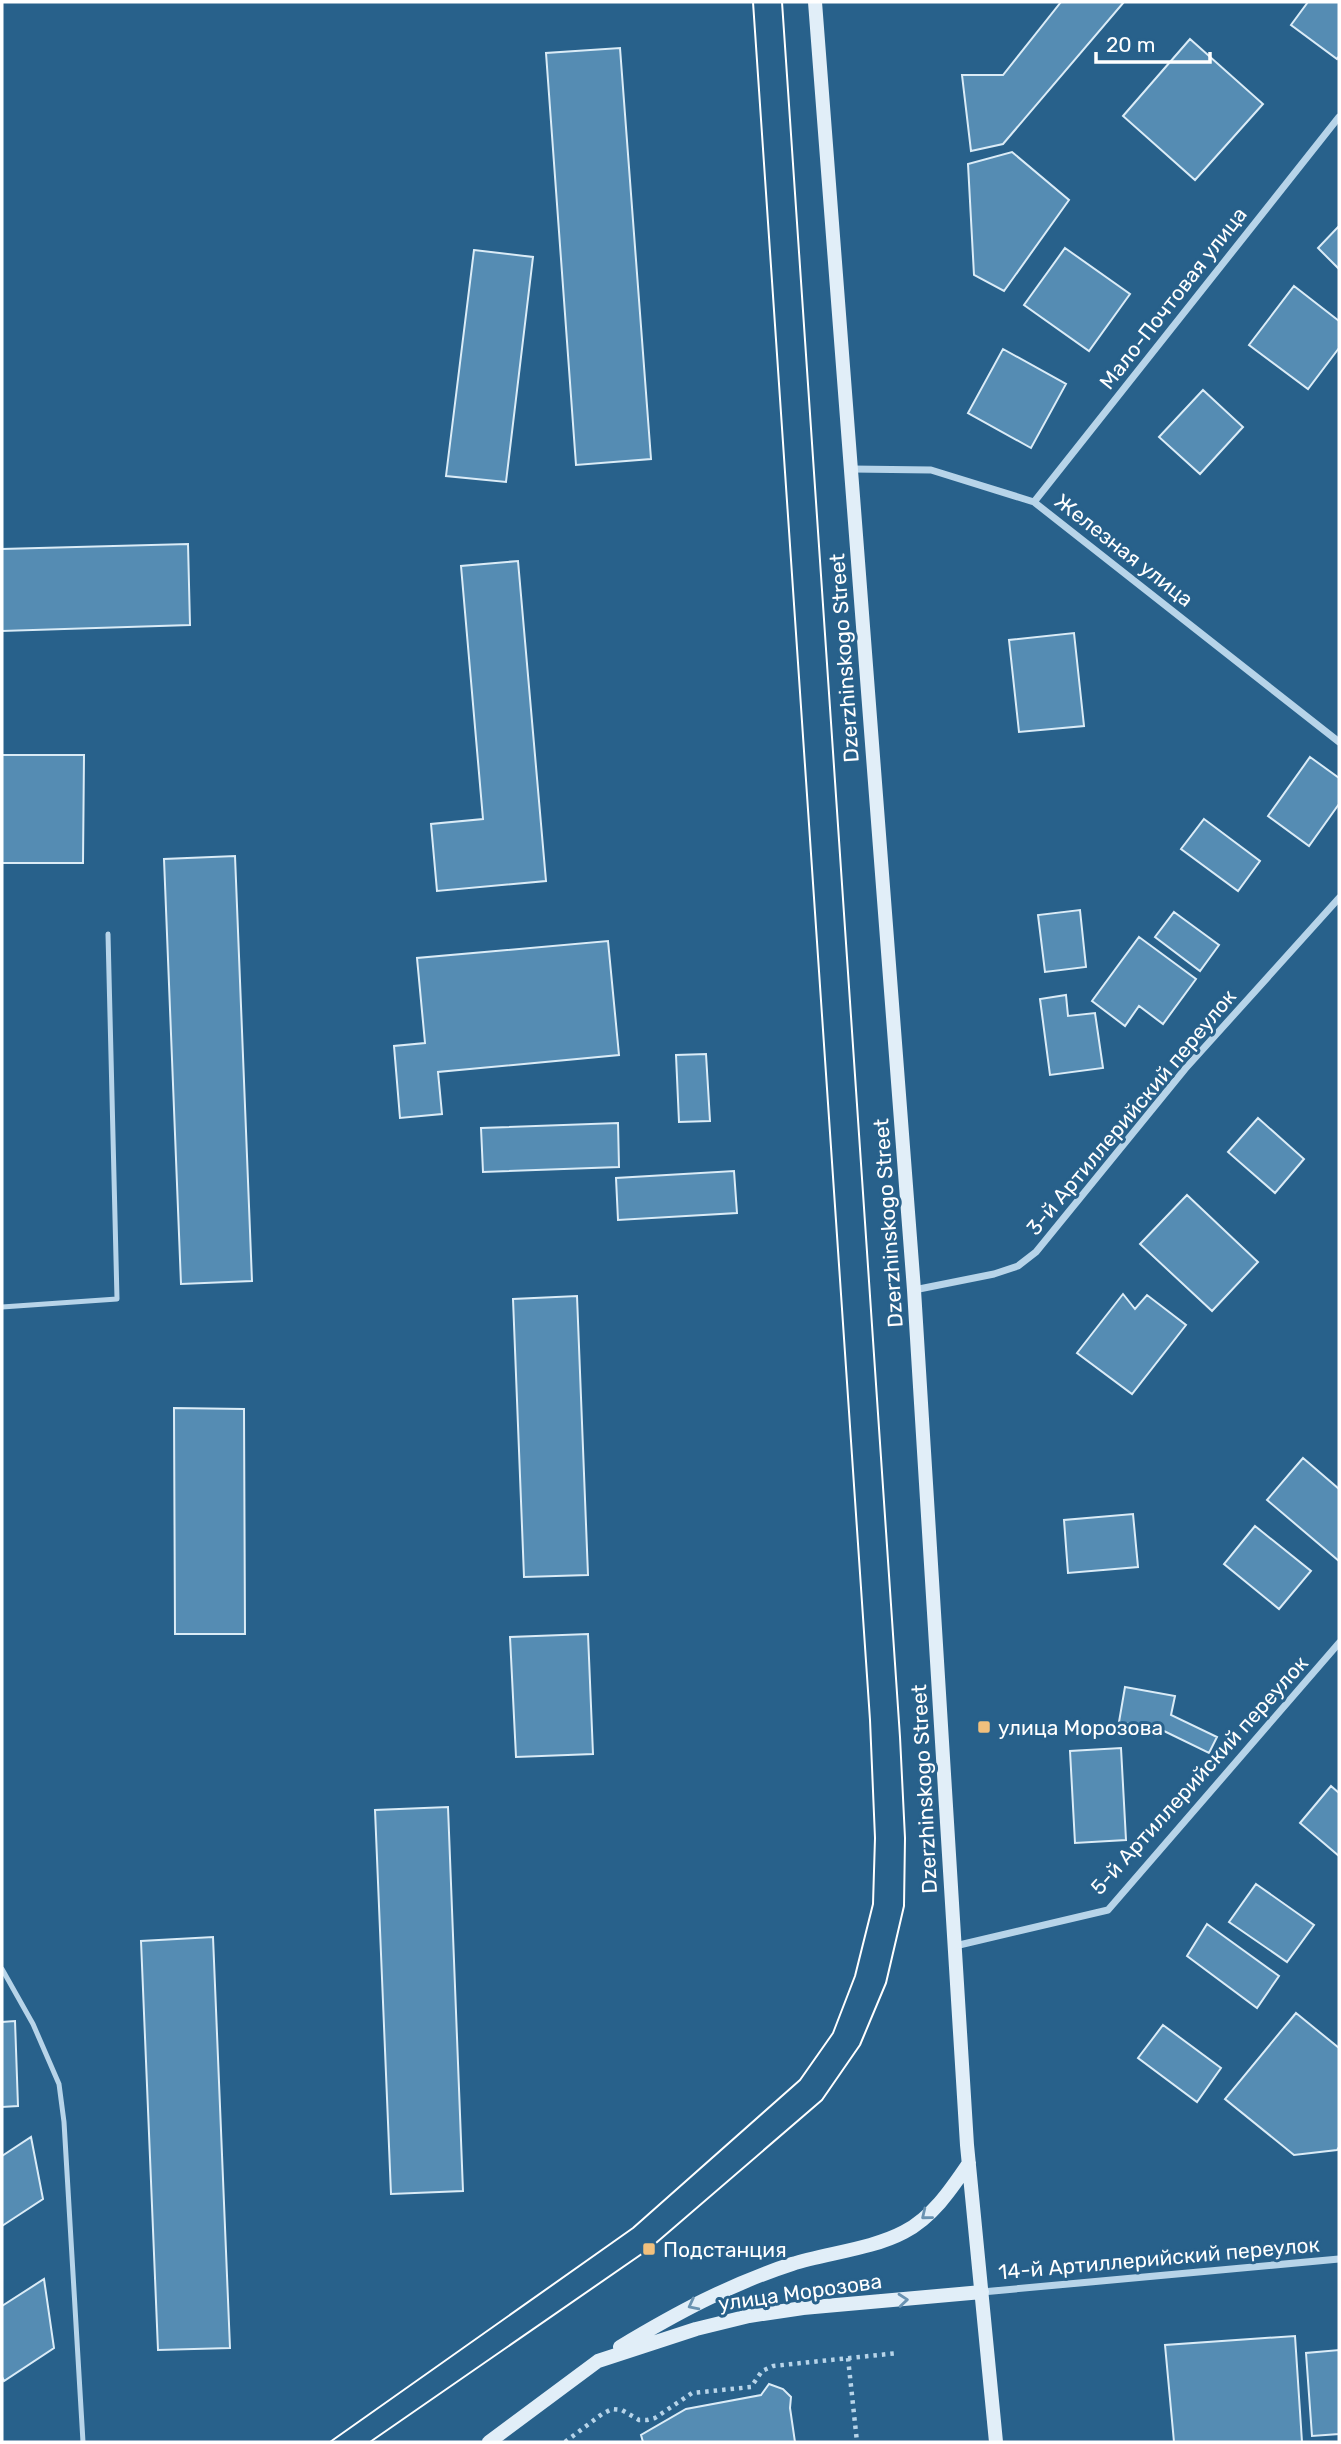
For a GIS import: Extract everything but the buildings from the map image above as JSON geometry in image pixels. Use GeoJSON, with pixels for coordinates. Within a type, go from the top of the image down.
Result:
{"type":"FeatureCollection","features":[{"type":"Feature","properties":{"kind":"main road","name":"Dzerzhinskogo Street"},"geometry":{"type":"LineString","coordinates":[[815,2],[914,1290],[969,2163],[996,2442]]}},
{"type":"Feature","properties":{"kind":"main road"},"geometry":{"type":"LineString","coordinates":[[597,2361],[666,2319],[720,2291],[793,2264],[905,2232],[942,2202],[969,2163]]}},
{"type":"Feature","properties":{"kind":"main road","name":"улица Морозова"},"geometry":{"type":"LineString","coordinates":[[489,2442],[597,2361],[696,2329],[749,2316],[803,2308],[982,2292]]}},
{"type":"Feature","properties":{"kind":"street","name":"Мало-Почтовая улица"},"geometry":{"type":"LineString","coordinates":[[1034,502],[1339,117]]}},
{"type":"Feature","properties":{"kind":"street","name":"Железная улица"},"geometry":{"type":"LineString","coordinates":[[851,469],[931,470],[1034,502],[1339,742]]}},
{"type":"Feature","properties":{"kind":"street","name":"3-й Артиллерийский переулок"},"geometry":{"type":"LineString","coordinates":[[914,1290],[994,1274],[1018,1266],[1035,1252],[1185,1069],[1339,898]]}},
{"type":"Feature","properties":{"kind":"street","name":"5-й Артиллерийский переулок"},"geometry":{"type":"LineString","coordinates":[[954,1946],[1108,1910],[1339,1643]]}},
{"type":"Feature","properties":{"kind":"street","name":"14-й Артиллерийский переулок"},"geometry":{"type":"LineString","coordinates":[[982,2292],[1339,2259]]}},
{"type":"Feature","properties":{"kind":"lane"},"geometry":{"type":"LineString","coordinates":[[2,1307],[117,1299],[108,934]]}},
{"type":"Feature","properties":{"kind":"lane"},"geometry":{"type":"LineString","coordinates":[[2,1969],[5,1981],[33,2025],[59,2084],[64,2122],[83,2442]]}},
{"type":"Feature","properties":{"kind":"path"},"geometry":{"type":"LineString","coordinates":[[565,2442],[601,2414],[612,2409],[622,2410],[639,2420],[646,2420],[655,2418],[692,2393],[751,2387],[762,2371],[773,2366],[898,2353]]}},
{"type":"Feature","properties":{"kind":"path"},"geometry":{"type":"LineString","coordinates":[[848,2358],[858,2442]]}},
{"type":"Feature","properties":{"kind":"tram line"},"geometry":{"type":"LineString","coordinates":[[330,2442],[633,2228],[800,2080],[833,2033],[855,1976],[873,1904],[875,1838],[870,1720],[753,2]]}},
{"type":"Feature","properties":{"kind":"tram line"},"geometry":{"type":"LineString","coordinates":[[370,2442],[649,2249],[822,2100],[860,2045],[886,1983],[904,1906],[905,1838],[900,1737],[782,2]]}},
{"type":"Feature","properties":{"kind":"place","name":"улица Морозова"},"geometry":{"type":"Point","coordinates":[984,1727]}},
{"type":"Feature","properties":{"kind":"place","name":"Подстанция"},"geometry":{"type":"Point","coordinates":[649,2249]}}]}
